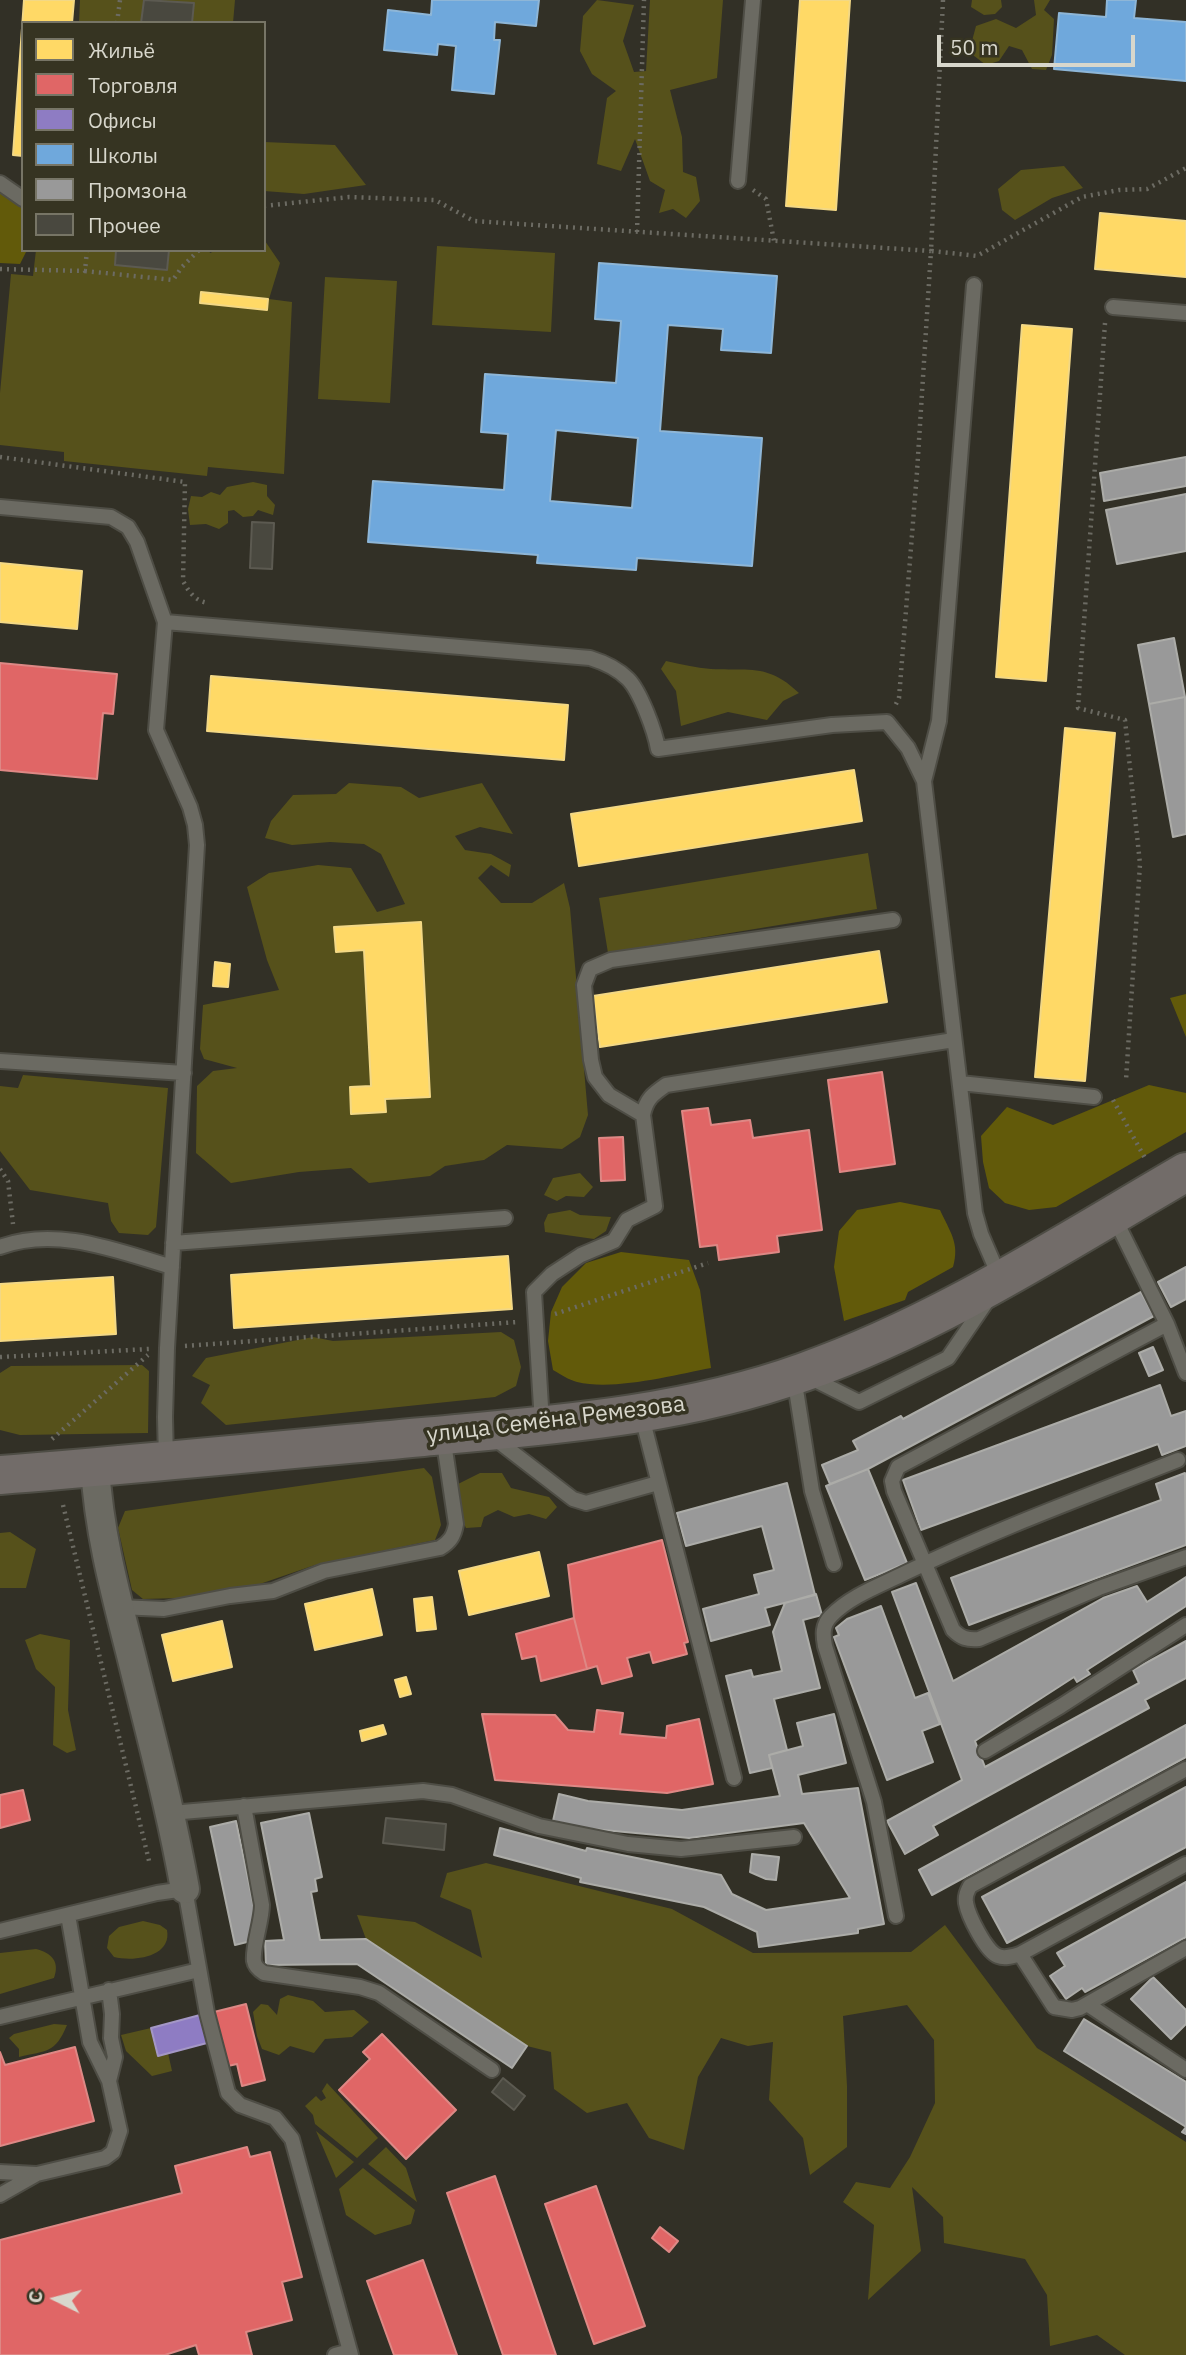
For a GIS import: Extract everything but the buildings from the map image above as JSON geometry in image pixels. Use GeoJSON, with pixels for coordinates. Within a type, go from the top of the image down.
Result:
{"type":"FeatureCollection","features":[{"type":"Feature","properties":{"kind":"main road","name":"улица Семёна Ремезова"},"geometry":{"type":"LineString","coordinates":[[0,1475],[543,1426],[687,1405],[798,1375],[899,1334],[1001,1280],[1186,1172]]}},
{"type":"Feature","properties":{"kind":"street"},"geometry":{"type":"LineString","coordinates":[[95,1467],[101,1529],[171,1813],[185,1889]]}},
{"type":"Feature","properties":{"kind":"lane"},"geometry":{"type":"LineString","coordinates":[[738,181],[753,0]]}},
{"type":"Feature","properties":{"kind":"lane"},"geometry":{"type":"LineString","coordinates":[[0,183],[21,198]]}},
{"type":"Feature","properties":{"kind":"lane"},"geometry":{"type":"LineString","coordinates":[[924,781],[939,720],[974,285]]}},
{"type":"Feature","properties":{"kind":"lane"},"geometry":{"type":"LineString","coordinates":[[1109,313],[1186,313]]}},
{"type":"Feature","properties":{"kind":"lane"},"geometry":{"type":"LineString","coordinates":[[0,506],[111,517],[128,527],[137,542],[165,622],[156,730],[190,807],[197,845],[173,1243],[165,1408],[167,1461]]}},
{"type":"Feature","properties":{"kind":"lane"},"geometry":{"type":"LineString","coordinates":[[165,622],[590,658],[604,662],[629,679],[654,729],[658,749],[832,725],[887,722],[908,748],[924,781],[975,1213],[1001,1280]]}},
{"type":"Feature","properties":{"kind":"lane"},"geometry":{"type":"LineString","coordinates":[[643,1115],[609,1095],[595,1077],[584,985],[590,969],[611,960],[893,920]]}},
{"type":"Feature","properties":{"kind":"lane"},"geometry":{"type":"LineString","coordinates":[[543,1426],[534,1292],[552,1275],[581,1255],[614,1241],[627,1220],[655,1206],[643,1115],[645,1103],[652,1094],[666,1085],[954,1040]]}},
{"type":"Feature","properties":{"kind":"lane"},"geometry":{"type":"LineString","coordinates":[[0,1061],[184,1073]]}},
{"type":"Feature","properties":{"kind":"lane"},"geometry":{"type":"LineString","coordinates":[[960,1083],[1101,1094]]}},
{"type":"Feature","properties":{"kind":"lane"},"geometry":{"type":"LineString","coordinates":[[1113,1215],[1167,1324],[1186,1373]]}},
{"type":"Feature","properties":{"kind":"lane"},"geometry":{"type":"LineString","coordinates":[[173,1243],[505,1218]]}},
{"type":"Feature","properties":{"kind":"lane"},"geometry":{"type":"LineString","coordinates":[[0,1247],[14,1242],[60,1238],[172,1267]]}},
{"type":"Feature","properties":{"kind":"lane"},"geometry":{"type":"LineString","coordinates":[[1167,1324],[898,1466],[892,1480],[894,1491],[953,1630],[960,1637],[969,1640],[979,1639],[1099,1588],[1186,1557]]}},
{"type":"Feature","properties":{"kind":"lane"},"geometry":{"type":"LineString","coordinates":[[798,1375],[812,1491],[834,1564]]}},
{"type":"Feature","properties":{"kind":"lane"},"geometry":{"type":"LineString","coordinates":[[641,1413],[734,1779]]}},
{"type":"Feature","properties":{"kind":"lane"},"geometry":{"type":"LineString","coordinates":[[484,1431],[573,1499],[586,1503],[659,1483]]}},
{"type":"Feature","properties":{"kind":"lane"},"geometry":{"type":"LineString","coordinates":[[119,1607],[164,1609],[273,1591],[324,1571],[440,1548],[449,1543],[456,1524],[443,1435]]}},
{"type":"Feature","properties":{"kind":"lane"},"geometry":{"type":"LineString","coordinates":[[897,1916],[874,1802],[823,1634],[830,1617],[841,1608],[925,1564],[990,1534],[1178,1460]]}},
{"type":"Feature","properties":{"kind":"lane"},"geometry":{"type":"LineString","coordinates":[[985,1751],[1061,1706],[1186,1625]]}},
{"type":"Feature","properties":{"kind":"lane"},"geometry":{"type":"LineString","coordinates":[[1186,1769],[970,1886],[966,1894],[968,1911],[989,1952],[999,1957],[1020,1954],[1186,1864]]}},
{"type":"Feature","properties":{"kind":"lane"},"geometry":{"type":"LineString","coordinates":[[171,1813],[423,1791],[452,1795],[539,1826],[628,1844],[681,1849],[794,1838]]}},
{"type":"Feature","properties":{"kind":"lane"},"geometry":{"type":"LineString","coordinates":[[244,1806],[262,1905],[262,1920],[254,1960],[257,1969],[264,1973],[360,1987],[379,1993],[492,2070]]}},
{"type":"Feature","properties":{"kind":"lane"},"geometry":{"type":"LineString","coordinates":[[0,1931],[157,1893],[185,1889],[207,2013],[228,2092],[240,2105],[275,2118],[292,2139],[351,2353],[335,2355]]}},
{"type":"Feature","properties":{"kind":"lane"},"geometry":{"type":"LineString","coordinates":[[0,2172],[37,2174],[105,2158],[113,2151],[120,2131],[108,2081],[90,2042],[68,1915]]}},
{"type":"Feature","properties":{"kind":"lane"},"geometry":{"type":"LineString","coordinates":[[1020,1954],[1054,2007],[1072,2010],[1186,1948]]}},
{"type":"Feature","properties":{"kind":"lane"},"geometry":{"type":"LineString","coordinates":[[0,2017],[199,1970]]}},
{"type":"Feature","properties":{"kind":"lane"},"geometry":{"type":"LineString","coordinates":[[108,2081],[114,2057],[109,1990]]}},
{"type":"Feature","properties":{"kind":"lane"},"geometry":{"type":"LineString","coordinates":[[1087,2004],[1186,2070]]}},
{"type":"Feature","properties":{"kind":"lane"},"geometry":{"type":"LineString","coordinates":[[0,2195],[37,2174]]}},
{"type":"Feature","properties":{"kind":"path"},"geometry":{"type":"LineString","coordinates":[[117,21],[120,0]]}},
{"type":"Feature","properties":{"kind":"path"},"geometry":{"type":"LineString","coordinates":[[637,232],[644,0]]}},
{"type":"Feature","properties":{"kind":"path"},"geometry":{"type":"LineString","coordinates":[[887,722],[899,698],[917,472],[943,0]]}},
{"type":"Feature","properties":{"kind":"path"},"geometry":{"type":"LineString","coordinates":[[266,206],[349,197],[435,200],[474,221],[977,256],[1082,197],[1119,190],[1147,189],[1186,168]]}},
{"type":"Feature","properties":{"kind":"path"},"geometry":{"type":"LineString","coordinates":[[738,181],[766,199],[774,241]]}},
{"type":"Feature","properties":{"kind":"path"},"geometry":{"type":"LineString","coordinates":[[85,271],[87,252]]}},
{"type":"Feature","properties":{"kind":"path"},"geometry":{"type":"LineString","coordinates":[[0,269],[85,271],[173,280],[198,252]]}},
{"type":"Feature","properties":{"kind":"path"},"geometry":{"type":"LineString","coordinates":[[1109,313],[1078,708],[1125,720],[1140,864],[1126,1080]]}},
{"type":"Feature","properties":{"kind":"path"},"geometry":{"type":"LineString","coordinates":[[0,457],[185,482],[183,581],[190,593],[200,602],[214,604]]}},
{"type":"Feature","properties":{"kind":"path"},"geometry":{"type":"LineString","coordinates":[[1101,1094],[1146,1161]]}},
{"type":"Feature","properties":{"kind":"path"},"geometry":{"type":"LineString","coordinates":[[0,1169],[8,1181],[14,1242]]}},
{"type":"Feature","properties":{"kind":"path"},"geometry":{"type":"LineString","coordinates":[[544,1317],[708,1263]]}},
{"type":"Feature","properties":{"kind":"path"},"geometry":{"type":"LineString","coordinates":[[177,1347],[527,1321]]}},
{"type":"Feature","properties":{"kind":"path"},"geometry":{"type":"LineString","coordinates":[[0,1357],[155,1348],[49,1441]]}},
{"type":"Feature","properties":{"kind":"path"},"geometry":{"type":"LineString","coordinates":[[63,1505],[152,1873]]}},
{"type":"Feature","properties":{"kind":"shaded area"},"geometry":{"type":"Polygon","coordinates":[[[80,0],[235,0],[233,21],[79,21],[80,0]]]}},
{"type":"Feature","properties":{"kind":"shaded area"},"geometry":{"type":"Polygon","coordinates":[[[597,0],[634,5],[623,41],[634,72],[646,71],[650,0],[723,0],[717,78],[670,90],[682,137],[683,172],[696,177],[700,201],[686,218],[673,209],[659,213],[665,190],[650,181],[635,139],[621,171],[597,164],[607,98],[616,91],[592,74],[580,51],[583,16],[597,0]]]}},
{"type":"Feature","properties":{"kind":"shaded area"},"geometry":{"type":"Polygon","coordinates":[[[972,0],[1001,0],[1002,7],[995,14],[984,15],[971,7],[972,0]]]}},
{"type":"Feature","properties":{"kind":"shaded area"},"geometry":{"type":"Polygon","coordinates":[[[1034,0],[1050,0],[1044,10],[1054,19],[1052,55],[1046,70],[1032,69],[1022,50],[1009,46],[999,61],[986,65],[969,52],[976,26],[996,19],[1016,28],[1036,15],[1034,0]]]}},
{"type":"Feature","properties":{"kind":"shaded area"},"geometry":{"type":"Polygon","coordinates":[[[266,142],[335,145],[366,185],[304,194],[266,191],[266,142]]]}},
{"type":"Feature","properties":{"kind":"shaded area"},"geometry":{"type":"Polygon","coordinates":[[[1064,166],[1083,188],[1052,198],[1015,220],[1002,210],[998,189],[1021,170],[1064,166]]]}},
{"type":"Feature","properties":{"kind":"shaded area"},"geometry":{"type":"Polygon","coordinates":[[[0,192],[21,207],[21,252],[26,252],[20,264],[0,263],[0,192]]]}},
{"type":"Feature","properties":{"kind":"shaded area"},"geometry":{"type":"Polygon","coordinates":[[[266,242],[280,263],[269,299],[292,302],[284,474],[208,467],[207,476],[64,461],[64,452],[0,445],[0,393],[11,274],[33,276],[36,252],[266,252],[266,242]]]}},
{"type":"Feature","properties":{"kind":"shaded area"},"geometry":{"type":"Polygon","coordinates":[[[437,246],[555,253],[551,332],[432,325],[437,246]]]}},
{"type":"Feature","properties":{"kind":"shaded area"},"geometry":{"type":"Polygon","coordinates":[[[325,277],[397,281],[390,403],[318,399],[325,277]]]}},
{"type":"Feature","properties":{"kind":"shaded area"},"geometry":{"type":"Polygon","coordinates":[[[253,482],[267,485],[267,496],[275,505],[273,515],[258,510],[253,516],[243,517],[234,510],[228,511],[228,523],[219,529],[206,524],[190,525],[188,509],[191,496],[202,497],[211,492],[220,495],[227,487],[253,482]]]}},
{"type":"Feature","properties":{"kind":"shaded area"},"geometry":{"type":"Polygon","coordinates":[[[666,661],[705,668],[758,670],[778,677],[799,693],[783,701],[767,720],[728,712],[681,726],[676,691],[661,669],[666,661]]]}},
{"type":"Feature","properties":{"kind":"shaded area"},"geometry":{"type":"Polygon","coordinates":[[[349,783],[401,787],[419,798],[482,783],[513,834],[480,827],[455,836],[465,850],[491,854],[511,865],[509,877],[491,865],[478,878],[501,903],[532,903],[564,883],[570,908],[588,1115],[580,1137],[562,1149],[507,1145],[484,1160],[445,1166],[430,1176],[369,1183],[351,1168],[299,1172],[231,1183],[196,1153],[197,1086],[213,1071],[237,1068],[204,1059],[200,1049],[203,1005],[279,990],[267,960],[247,887],[269,873],[318,865],[351,868],[377,912],[405,904],[381,854],[364,844],[330,842],[292,845],[265,838],[271,821],[293,795],[336,794],[349,783]],[[421,923],[335,927],[336,952],[364,950],[371,1086],[350,1087],[352,1114],[386,1112],[385,1099],[430,1096],[421,923]]]}},
{"type":"Feature","properties":{"kind":"shaded area"},"geometry":{"type":"Polygon","coordinates":[[[868,853],[877,909],[608,953],[599,898],[868,853]]]}},
{"type":"Feature","properties":{"kind":"shaded area"},"geometry":{"type":"Polygon","coordinates":[[[1186,994],[1186,1037],[1170,998],[1186,994]]]}},
{"type":"Feature","properties":{"kind":"shaded area"},"geometry":{"type":"Polygon","coordinates":[[[23,1075],[168,1088],[156,1227],[148,1235],[119,1233],[111,1221],[108,1203],[30,1190],[0,1151],[0,1086],[18,1088],[23,1075]]]}},
{"type":"Feature","properties":{"kind":"shaded area"},"geometry":{"type":"Polygon","coordinates":[[[1149,1085],[1186,1093],[1186,1132],[1056,1207],[1029,1210],[1005,1203],[989,1188],[981,1136],[1007,1107],[1053,1125],[1149,1085]]]}},
{"type":"Feature","properties":{"kind":"shaded area"},"geometry":{"type":"Polygon","coordinates":[[[580,1173],[593,1187],[584,1197],[566,1196],[557,1201],[544,1195],[553,1178],[580,1173]]]}},
{"type":"Feature","properties":{"kind":"shaded area"},"geometry":{"type":"Polygon","coordinates":[[[900,1202],[940,1210],[955,1244],[953,1267],[908,1292],[905,1300],[844,1321],[834,1267],[839,1231],[857,1210],[900,1202]]]}},
{"type":"Feature","properties":{"kind":"shaded area"},"geometry":{"type":"Polygon","coordinates":[[[570,1210],[580,1215],[611,1217],[606,1231],[594,1239],[545,1232],[544,1223],[548,1214],[570,1210]]]}},
{"type":"Feature","properties":{"kind":"shaded area"},"geometry":{"type":"Polygon","coordinates":[[[621,1252],[689,1260],[700,1290],[711,1368],[608,1385],[577,1382],[553,1370],[548,1341],[551,1312],[562,1287],[586,1263],[621,1252]]]}},
{"type":"Feature","properties":{"kind":"shaded area"},"geometry":{"type":"Polygon","coordinates":[[[501,1332],[514,1340],[521,1367],[516,1386],[495,1397],[226,1425],[201,1403],[210,1385],[192,1376],[206,1358],[313,1337],[333,1341],[501,1332]]]}},
{"type":"Feature","properties":{"kind":"shaded area"},"geometry":{"type":"Polygon","coordinates":[[[142,1365],[149,1371],[148,1433],[20,1435],[0,1430],[0,1373],[11,1366],[142,1365]]]}},
{"type":"Feature","properties":{"kind":"shaded area"},"geometry":{"type":"Polygon","coordinates":[[[424,1468],[432,1477],[441,1525],[435,1540],[315,1565],[257,1585],[181,1598],[143,1599],[132,1590],[118,1528],[125,1511],[424,1468]]]}},
{"type":"Feature","properties":{"kind":"shaded area"},"geometry":{"type":"Polygon","coordinates":[[[480,1473],[502,1473],[511,1488],[549,1497],[557,1507],[546,1519],[529,1514],[514,1517],[498,1510],[484,1517],[481,1527],[466,1528],[457,1509],[456,1485],[480,1473]]]}},
{"type":"Feature","properties":{"kind":"shaded area"},"geometry":{"type":"Polygon","coordinates":[[[10,1532],[36,1549],[26,1588],[0,1588],[0,1533],[10,1532]]]}},
{"type":"Feature","properties":{"kind":"shaded area"},"geometry":{"type":"Polygon","coordinates":[[[40,1634],[70,1640],[68,1710],[76,1750],[67,1753],[53,1745],[55,1687],[36,1669],[25,1640],[40,1634]]]}},
{"type":"Feature","properties":{"kind":"shaded area"},"geometry":{"type":"Polygon","coordinates":[[[486,1863],[672,1909],[753,1953],[911,1952],[945,1925],[1037,2048],[1186,2142],[1186,2355],[1125,2355],[1097,2335],[1050,2346],[1047,2295],[1025,2259],[944,2243],[943,2217],[912,2187],[921,2251],[868,2300],[874,2225],[843,2202],[856,2182],[890,2188],[910,2157],[935,2103],[934,2040],[907,2005],[843,2016],[847,2147],[810,2175],[803,2138],[769,2100],[773,2042],[748,2046],[721,2038],[698,2077],[684,2150],[649,2138],[627,2103],[587,2113],[554,2089],[551,2052],[527,2046],[366,1939],[357,1915],[415,1922],[482,1958],[471,1910],[440,1897],[447,1873],[486,1863]]]}},
{"type":"Feature","properties":{"kind":"shaded area"},"geometry":{"type":"Polygon","coordinates":[[[143,1921],[160,1925],[167,1930],[164,1946],[158,1952],[141,1958],[114,1957],[107,1948],[109,1936],[119,1927],[143,1921]]]}},
{"type":"Feature","properties":{"kind":"shaded area"},"geometry":{"type":"Polygon","coordinates":[[[36,1949],[53,1959],[56,1967],[54,1978],[0,1994],[0,1953],[36,1949]]]}},
{"type":"Feature","properties":{"kind":"shaded area"},"geometry":{"type":"Polygon","coordinates":[[[288,1995],[313,2001],[325,2012],[354,2010],[369,2022],[352,2037],[325,2039],[314,2053],[290,2046],[279,2055],[262,2049],[253,2012],[261,2004],[268,2005],[277,2015],[280,1999],[288,1995]]]}},
{"type":"Feature","properties":{"kind":"shaded area"},"geometry":{"type":"Polygon","coordinates":[[[54,2024],[67,2025],[54,2046],[19,2057],[19,2049],[9,2038],[14,2034],[54,2024]]]}},
{"type":"Feature","properties":{"kind":"shaded area"},"geometry":{"type":"Polygon","coordinates":[[[151,2028],[158,2056],[168,2053],[172,2071],[152,2076],[126,2051],[121,2035],[151,2028]]]}},
{"type":"Feature","properties":{"kind":"shaded area"},"geometry":{"type":"Polygon","coordinates":[[[327,2083],[378,2138],[357,2158],[315,2124],[313,2115],[305,2106],[316,2096],[321,2101],[326,2098],[322,2091],[327,2083]]]}},
{"type":"Feature","properties":{"kind":"shaded area"},"geometry":{"type":"Polygon","coordinates":[[[316,2131],[354,2162],[336,2178],[316,2131]]]}},
{"type":"Feature","properties":{"kind":"shaded area"},"geometry":{"type":"Polygon","coordinates":[[[386,2147],[406,2168],[417,2202],[368,2164],[386,2147]]]}},
{"type":"Feature","properties":{"kind":"shaded area"},"geometry":{"type":"Polygon","coordinates":[[[363,2168],[415,2210],[411,2224],[375,2235],[346,2215],[339,2189],[363,2168]]]}}]}
